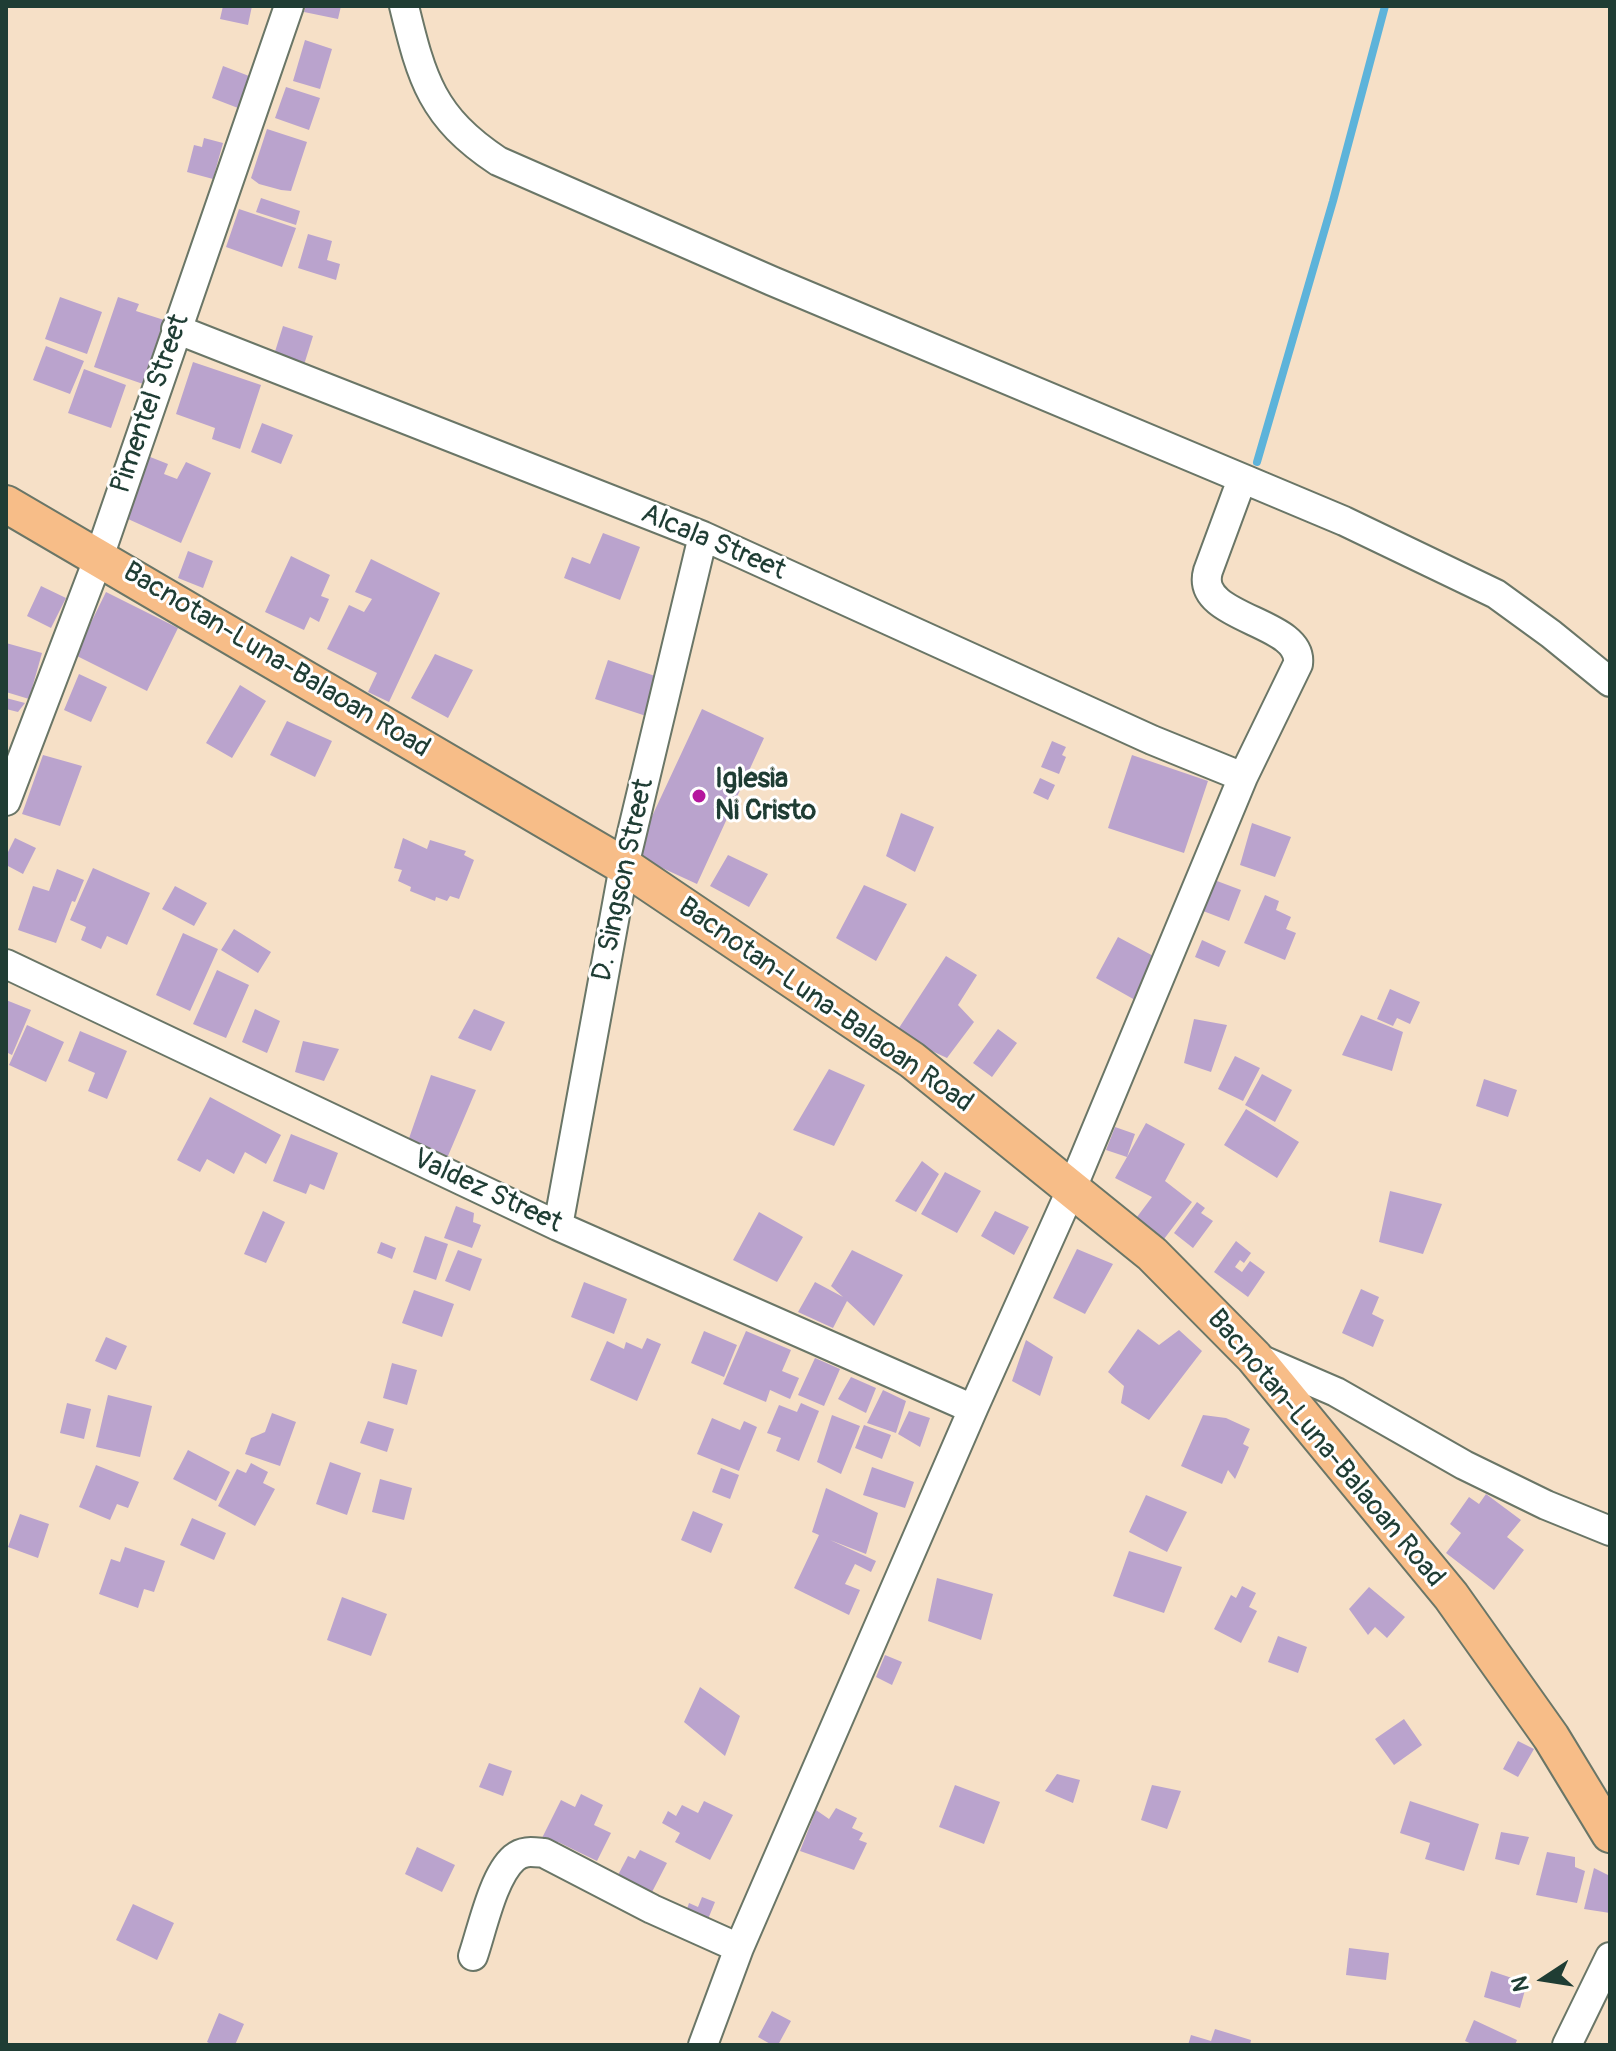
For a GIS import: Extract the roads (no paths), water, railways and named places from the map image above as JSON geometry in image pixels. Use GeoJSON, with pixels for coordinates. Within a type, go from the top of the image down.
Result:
{"type":"FeatureCollection","features":[{"type":"Feature","properties":{"kind":"main road","name":"Bacnotan-Luna-Balaoan Road"},"geometry":{"type":"LineString","coordinates":[[6,504],[624,866],[912,1060],[1152,1254],[1254,1357],[1451,1596],[1551,1737],[1610,1834]]}},
{"type":"Feature","properties":{"kind":"street","name":"Pimentel Street"},"geometry":{"type":"LineString","coordinates":[[6,801],[99,557],[289,6]]}},
{"type":"Feature","properties":{"kind":"street"},"geometry":{"type":"LineString","coordinates":[[404,6],[417,61],[444,115],[468,142],[498,161],[772,281],[1344,521],[1496,594],[1610,682]]}},
{"type":"Feature","properties":{"kind":"street","name":"Alcala Street"},"geometry":{"type":"LineString","coordinates":[[176,329],[703,536],[1152,740],[1243,777]]}},
{"type":"Feature","properties":{"kind":"street"},"geometry":{"type":"LineString","coordinates":[[703,2045],[739,1948],[1072,1188],[1243,777],[1299,658],[1289,641],[1216,600],[1207,586],[1208,571],[1242,479]]}},
{"type":"Feature","properties":{"kind":"street","name":"D. Singson Street"},"geometry":{"type":"LineString","coordinates":[[558,1226],[624,866],[703,536]]}},
{"type":"Feature","properties":{"kind":"street","name":"Valdez Street"},"geometry":{"type":"LineString","coordinates":[[6,964],[558,1226],[973,1409]]}},
{"type":"Feature","properties":{"kind":"street"},"geometry":{"type":"LineString","coordinates":[[1254,1357],[1336,1392],[1464,1465],[1546,1505],[1610,1531]]}},
{"type":"Feature","properties":{"kind":"street"},"geometry":{"type":"LineString","coordinates":[[473,1956],[504,1872],[513,1859],[530,1851],[544,1853],[652,1909],[739,1948]]}},
{"type":"Feature","properties":{"kind":"street"},"geometry":{"type":"LineString","coordinates":[[1567,2045],[1610,1957]]}},
{"type":"Feature","properties":{"kind":"waterway"},"geometry":{"type":"LineString","coordinates":[[1257,462],[1333,201],[1385,6]]}},
{"type":"Feature","properties":{"kind":"place","name":"Iglesia Ni Cristo"},"geometry":{"type":"Point","coordinates":[699,796]}}]}
